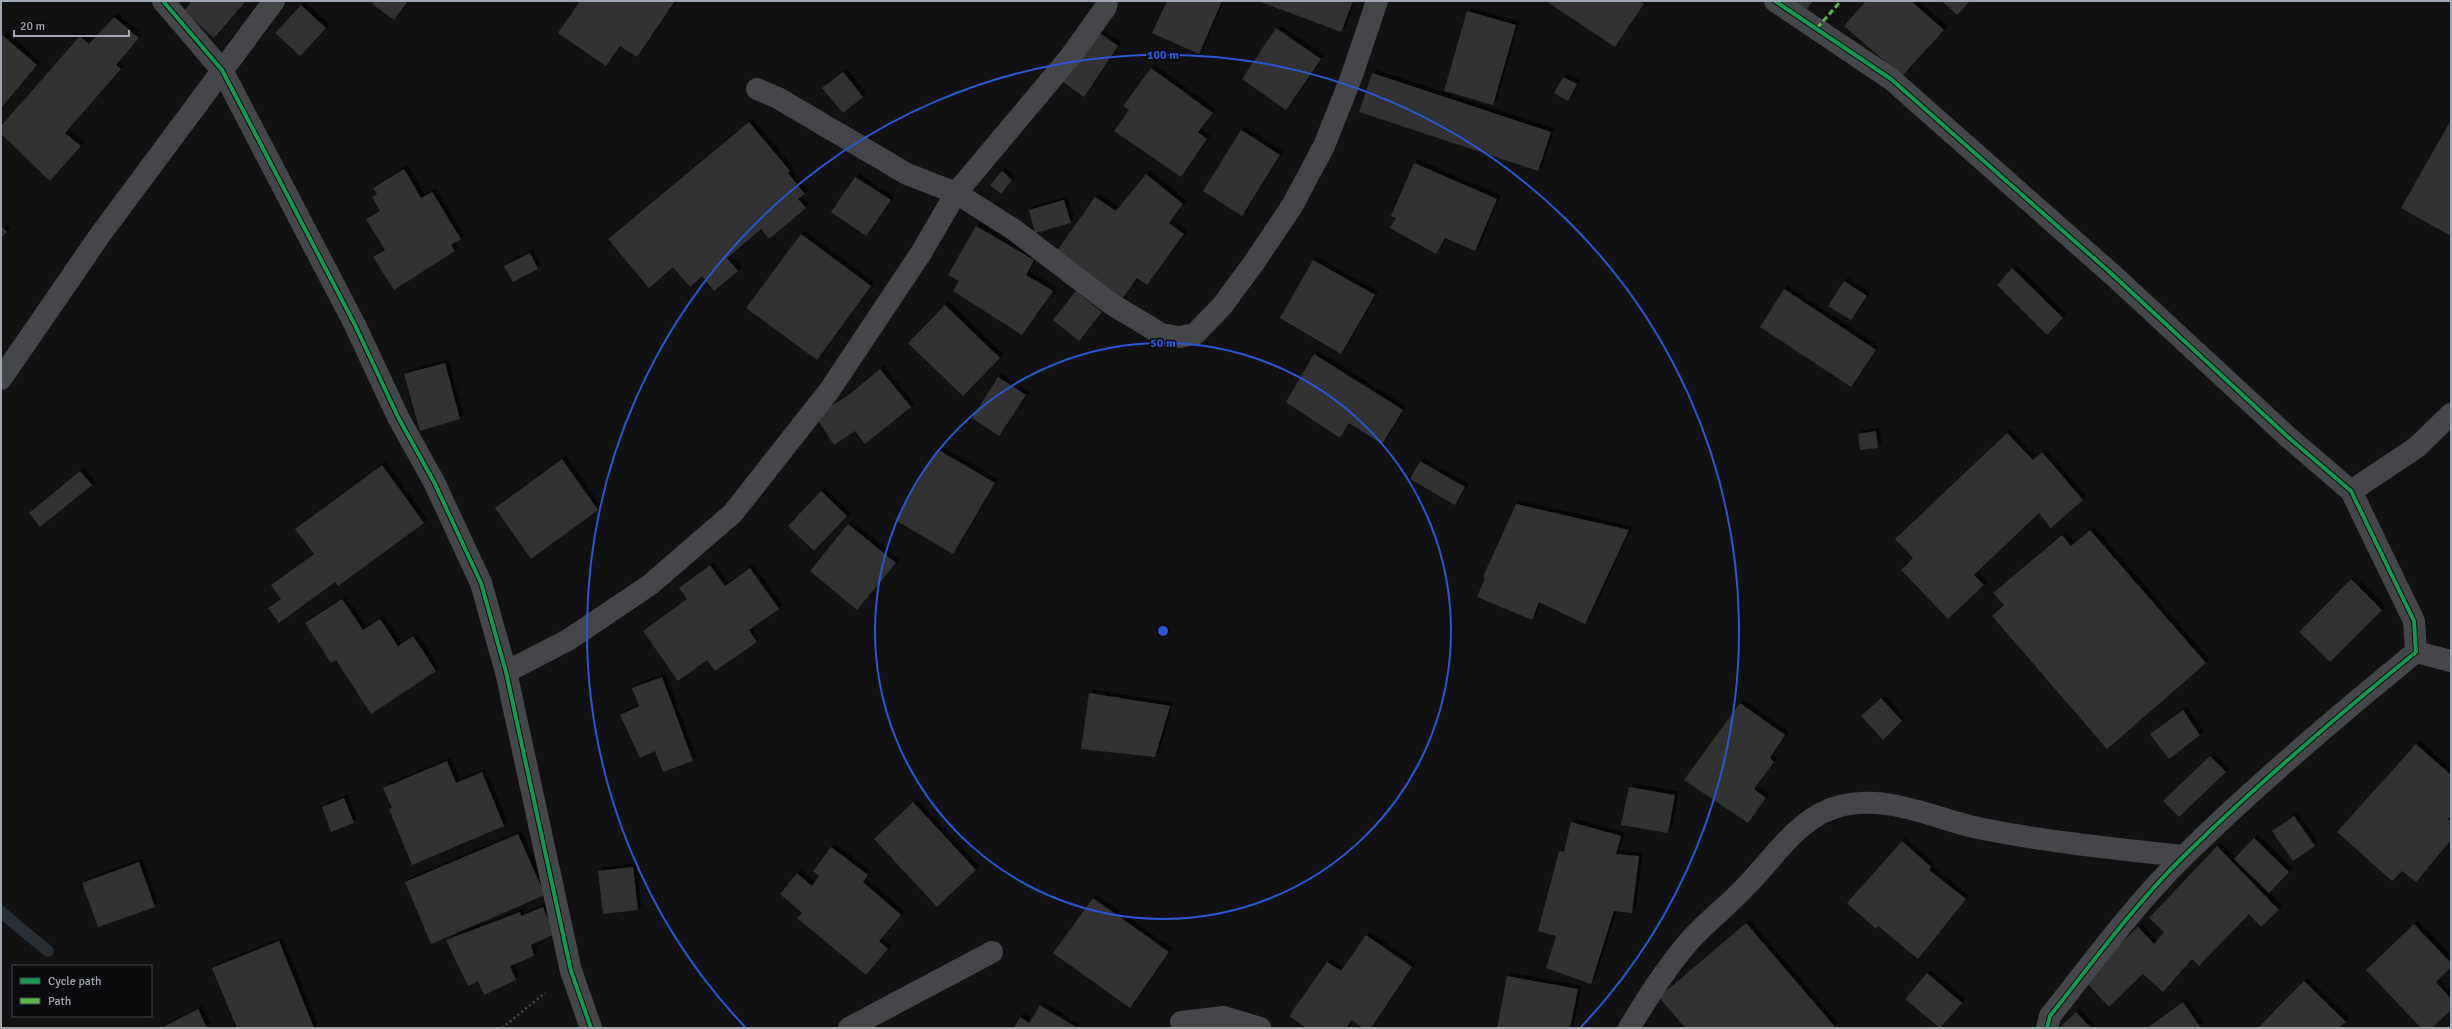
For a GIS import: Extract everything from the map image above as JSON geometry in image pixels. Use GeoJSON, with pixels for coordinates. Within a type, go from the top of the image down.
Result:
{"type":"FeatureCollection","features":[{"type":"Feature","properties":{"kind":"street"},"geometry":{"type":"LineString","coordinates":[[163,1],[222,70],[355,325],[398,417],[434,482],[481,583],[506,672],[571,971],[591,1028]]}},
{"type":"Feature","properties":{"kind":"street"},"geometry":{"type":"LineString","coordinates":[[1,379],[100,235],[274,1]]}},
{"type":"Feature","properties":{"kind":"street"},"geometry":{"type":"LineString","coordinates":[[506,672],[568,640],[651,584],[733,512],[829,391],[921,253],[956,193],[1070,57],[1106,7],[1107,1]]}},
{"type":"Feature","properties":{"kind":"street"},"geometry":{"type":"LineString","coordinates":[[757,89],[778,98],[906,174],[956,193],[1013,229],[1110,303],[1161,334],[1179,337],[1195,334],[1222,306],[1254,264],[1292,206],[1324,146],[1351,78],[1377,1]]}},
{"type":"Feature","properties":{"kind":"street"},"geometry":{"type":"LineString","coordinates":[[1775,1],[1891,79],[2114,276],[2288,437],[2351,491],[2414,621],[2416,652]]}},
{"type":"Feature","properties":{"kind":"street"},"geometry":{"type":"LineString","coordinates":[[2351,491],[2416,447],[2451,414]]}},
{"type":"Feature","properties":{"kind":"street"},"geometry":{"type":"LineString","coordinates":[[2416,652],[2451,661]]}},
{"type":"Feature","properties":{"kind":"street"},"geometry":{"type":"LineString","coordinates":[[2047,1028],[2050,1016],[2100,953],[2183,856],[2360,698],[2416,652]]}},
{"type":"Feature","properties":{"kind":"street"},"geometry":{"type":"LineString","coordinates":[[1629,1028],[1654,988],[1692,939],[1749,883],[1785,840],[1818,815],[1843,805],[1867,802],[1903,806],[1958,824],[2052,842],[2183,856]]}},
{"type":"Feature","properties":{"kind":"street"},"geometry":{"type":"LineString","coordinates":[[849,1028],[992,952]]}},
{"type":"Feature","properties":{"kind":"street"},"geometry":{"type":"LineString","coordinates":[[1181,1022],[1224,1017],[1260,1028]]}},
{"type":"Feature","properties":{"kind":"path"},"geometry":{"type":"LineString","coordinates":[[502,1028],[571,971]]}},
{"type":"Feature","properties":{"kind":"building"},"geometry":{"type":"Polygon","coordinates":[[[192,1],[246,1],[214,38],[184,11],[192,1]]]}},
{"type":"Feature","properties":{"kind":"building"},"geometry":{"type":"Polygon","coordinates":[[[374,1],[408,1],[394,20],[372,4],[374,1]]]}},
{"type":"Feature","properties":{"kind":"building"},"geometry":{"type":"Polygon","coordinates":[[[580,1],[675,1],[637,57],[620,46],[606,66],[558,33],[580,1]]]}},
{"type":"Feature","properties":{"kind":"building"},"geometry":{"type":"Polygon","coordinates":[[[1167,1],[1222,1],[1199,54],[1152,33],[1167,1]]]}},
{"type":"Feature","properties":{"kind":"building"},"geometry":{"type":"Polygon","coordinates":[[[1258,1],[1353,1],[1341,32],[1258,1]]]}},
{"type":"Feature","properties":{"kind":"building"},"geometry":{"type":"Polygon","coordinates":[[[1546,1],[1639,1],[1644,4],[1615,47],[1546,1]]]}},
{"type":"Feature","properties":{"kind":"building"},"geometry":{"type":"Polygon","coordinates":[[[1794,1],[1813,1],[1806,11],[1794,1]]]}},
{"type":"Feature","properties":{"kind":"building"},"geometry":{"type":"Polygon","coordinates":[[[1866,1],[1911,1],[1944,30],[1902,76],[1844,26],[1866,1]]]}},
{"type":"Feature","properties":{"kind":"building"},"geometry":{"type":"Polygon","coordinates":[[[1942,1],[1970,1],[1957,15],[1942,1]]]}},
{"type":"Feature","properties":{"kind":"building"},"geometry":{"type":"Polygon","coordinates":[[[301,5],[326,28],[300,56],[275,33],[301,5]]]}},
{"type":"Feature","properties":{"kind":"building"},"geometry":{"type":"Polygon","coordinates":[[[1467,11],[1516,25],[1493,105],[1444,91],[1467,11]]]}},
{"type":"Feature","properties":{"kind":"building"},"geometry":{"type":"Polygon","coordinates":[[[114,17],[139,38],[116,65],[121,69],[65,133],[81,146],[50,181],[1,134],[1,126],[80,36],[89,44],[114,17]]]}},
{"type":"Feature","properties":{"kind":"building"},"geometry":{"type":"Polygon","coordinates":[[[1276,28],[1321,59],[1286,110],[1242,79],[1276,28]]]}},
{"type":"Feature","properties":{"kind":"building"},"geometry":{"type":"Polygon","coordinates":[[[1097,31],[1118,46],[1084,97],[1063,82],[1097,31]]]}},
{"type":"Feature","properties":{"kind":"building"},"geometry":{"type":"Polygon","coordinates":[[[1,34],[37,65],[1,108],[1,34]]]}},
{"type":"Feature","properties":{"kind":"building"},"geometry":{"type":"Polygon","coordinates":[[[1151,68],[1213,113],[1198,132],[1207,139],[1181,177],[1114,131],[1129,110],[1123,106],[1151,68]]]}},
{"type":"Feature","properties":{"kind":"building"},"geometry":{"type":"Polygon","coordinates":[[[843,72],[863,97],[843,113],[822,88],[843,72]]]}},
{"type":"Feature","properties":{"kind":"building"},"geometry":{"type":"Polygon","coordinates":[[[1372,73],[1551,132],[1538,171],[1359,112],[1372,73]]]}},
{"type":"Feature","properties":{"kind":"building"},"geometry":{"type":"Polygon","coordinates":[[[1563,77],[1577,84],[1568,101],[1554,93],[1563,77]]]}},
{"type":"Feature","properties":{"kind":"building"},"geometry":{"type":"Polygon","coordinates":[[[2451,120],[2451,236],[2401,208],[2451,120]]]}},
{"type":"Feature","properties":{"kind":"building"},"geometry":{"type":"Polygon","coordinates":[[[749,122],[790,171],[788,173],[805,194],[798,199],[806,208],[769,239],[761,229],[727,258],[738,271],[714,291],[702,276],[690,287],[673,267],[649,288],[608,239],[749,122]]]}},
{"type":"Feature","properties":{"kind":"building"},"geometry":{"type":"Polygon","coordinates":[[[1241,130],[1280,155],[1242,216],[1203,191],[1241,130]]]}},
{"type":"Feature","properties":{"kind":"building"},"geometry":{"type":"Polygon","coordinates":[[[1414,163],[1497,199],[1475,251],[1445,238],[1436,254],[1390,228],[1396,218],[1391,216],[1414,163]]]}},
{"type":"Feature","properties":{"kind":"building"},"geometry":{"type":"Polygon","coordinates":[[[404,169],[421,198],[432,192],[461,239],[451,245],[455,251],[394,290],[373,257],[385,250],[366,219],[380,211],[372,197],[377,194],[373,188],[404,169]]]}},
{"type":"Feature","properties":{"kind":"building"},"geometry":{"type":"Polygon","coordinates":[[[1002,171],[1012,180],[1001,194],[990,185],[1002,171]]]}},
{"type":"Feature","properties":{"kind":"building"},"geometry":{"type":"Polygon","coordinates":[[[1146,174],[1183,204],[1169,223],[1184,234],[1147,285],[1137,278],[1120,302],[1054,255],[1095,197],[1116,211],[1146,174]]]}},
{"type":"Feature","properties":{"kind":"building"},"geometry":{"type":"Polygon","coordinates":[[[855,177],[891,200],[866,236],[831,212],[855,177]]]}},
{"type":"Feature","properties":{"kind":"building"},"geometry":{"type":"Polygon","coordinates":[[[1064,200],[1071,223],[1035,233],[1029,210],[1064,200]]]}},
{"type":"Feature","properties":{"kind":"building"},"geometry":{"type":"Polygon","coordinates":[[[1,226],[7,232],[1,238],[1,226]]]}},
{"type":"Feature","properties":{"kind":"building"},"geometry":{"type":"Polygon","coordinates":[[[976,226],[1034,260],[1026,275],[1053,291],[1022,335],[953,291],[959,281],[948,275],[976,226]]]}},
{"type":"Feature","properties":{"kind":"building"},"geometry":{"type":"Polygon","coordinates":[[[801,234],[871,286],[817,360],[746,308],[801,234]]]}},
{"type":"Feature","properties":{"kind":"building"},"geometry":{"type":"Polygon","coordinates":[[[530,253],[538,269],[513,282],[504,266],[530,253]]]}},
{"type":"Feature","properties":{"kind":"building"},"geometry":{"type":"Polygon","coordinates":[[[1313,260],[1375,295],[1341,354],[1280,318],[1313,260]]]}},
{"type":"Feature","properties":{"kind":"building"},"geometry":{"type":"Polygon","coordinates":[[[2012,268],[2063,318],[2047,335],[1997,285],[2012,268]]]}},
{"type":"Feature","properties":{"kind":"building"},"geometry":{"type":"Polygon","coordinates":[[[1844,281],[1867,296],[1851,320],[1828,306],[1844,281]]]}},
{"type":"Feature","properties":{"kind":"building"},"geometry":{"type":"Polygon","coordinates":[[[1784,289],[1876,350],[1851,387],[1760,327],[1784,289]]]}},
{"type":"Feature","properties":{"kind":"building"},"geometry":{"type":"Polygon","coordinates":[[[1076,291],[1102,312],[1079,341],[1053,320],[1076,291]]]}},
{"type":"Feature","properties":{"kind":"building"},"geometry":{"type":"Polygon","coordinates":[[[945,305],[1000,358],[963,396],[908,343],[945,305]]]}},
{"type":"Feature","properties":{"kind":"building"},"geometry":{"type":"Polygon","coordinates":[[[1314,354],[1403,410],[1382,444],[1349,423],[1340,438],[1286,402],[1314,354]]]}},
{"type":"Feature","properties":{"kind":"building"},"geometry":{"type":"Polygon","coordinates":[[[445,363],[460,419],[420,431],[404,374],[445,363]]]}},
{"type":"Feature","properties":{"kind":"building"},"geometry":{"type":"Polygon","coordinates":[[[880,369],[911,407],[865,444],[855,431],[834,445],[815,416],[850,394],[880,369]]]}},
{"type":"Feature","properties":{"kind":"building"},"geometry":{"type":"Polygon","coordinates":[[[998,377],[1026,395],[999,436],[972,418],[998,377]]]}},
{"type":"Feature","properties":{"kind":"building"},"geometry":{"type":"Polygon","coordinates":[[[1876,431],[1878,448],[1860,450],[1858,434],[1876,431]]]}},
{"type":"Feature","properties":{"kind":"building"},"geometry":{"type":"Polygon","coordinates":[[[2007,433],[2033,460],[2042,452],[2083,500],[2051,528],[2039,513],[1974,575],[1984,585],[1948,619],[1901,570],[1913,558],[1895,539],[2007,433]]]}},
{"type":"Feature","properties":{"kind":"building"},"geometry":{"type":"Polygon","coordinates":[[[937,449],[995,483],[953,554],[895,520],[937,449]]]}},
{"type":"Feature","properties":{"kind":"building"},"geometry":{"type":"Polygon","coordinates":[[[562,459],[598,510],[531,559],[495,508],[562,459]]]}},
{"type":"Feature","properties":{"kind":"building"},"geometry":{"type":"Polygon","coordinates":[[[1420,461],[1465,487],[1455,505],[1410,479],[1420,461]]]}},
{"type":"Feature","properties":{"kind":"building"},"geometry":{"type":"Polygon","coordinates":[[[382,465],[424,523],[338,586],[335,582],[279,623],[268,608],[281,599],[271,585],[314,554],[295,529],[382,465]]]}},
{"type":"Feature","properties":{"kind":"building"},"geometry":{"type":"Polygon","coordinates":[[[80,471],[92,485],[40,527],[29,513],[80,471]]]}},
{"type":"Feature","properties":{"kind":"building"},"geometry":{"type":"Polygon","coordinates":[[[821,491],[847,516],[814,551],[788,526],[821,491]]]}},
{"type":"Feature","properties":{"kind":"building"},"geometry":{"type":"Polygon","coordinates":[[[1516,504],[1629,530],[1585,624],[1539,602],[1532,620],[1477,597],[1485,578],[1483,577],[1516,504]]]}},
{"type":"Feature","properties":{"kind":"building"},"geometry":{"type":"Polygon","coordinates":[[[848,524],[896,563],[857,610],[810,571],[848,524]]]}},
{"type":"Feature","properties":{"kind":"building"},"geometry":{"type":"Polygon","coordinates":[[[2090,530],[2206,663],[2107,749],[1992,616],[2004,605],[1993,593],[2062,535],[2071,546],[2090,530]]]}},
{"type":"Feature","properties":{"kind":"building"},"geometry":{"type":"Polygon","coordinates":[[[710,565],[725,586],[750,568],[779,609],[749,630],[757,642],[715,671],[707,660],[678,681],[643,631],[687,599],[679,588],[710,565]]]}},
{"type":"Feature","properties":{"kind":"building"},"geometry":{"type":"Polygon","coordinates":[[[2351,579],[2382,610],[2330,662],[2299,632],[2351,579]]]}},
{"type":"Feature","properties":{"kind":"building"},"geometry":{"type":"Polygon","coordinates":[[[342,599],[363,630],[380,619],[398,646],[413,636],[436,671],[371,714],[336,660],[331,663],[305,623],[342,599]]]}},
{"type":"Feature","properties":{"kind":"building"},"geometry":{"type":"Polygon","coordinates":[[[662,677],[693,761],[663,772],[655,751],[640,758],[620,715],[639,706],[632,688],[662,677]]]}},
{"type":"Feature","properties":{"kind":"building"},"geometry":{"type":"Polygon","coordinates":[[[1089,693],[1170,706],[1155,757],[1081,749],[1089,693]]]}},
{"type":"Feature","properties":{"kind":"building"},"geometry":{"type":"Polygon","coordinates":[[[1881,698],[1902,721],[1883,740],[1861,716],[1881,698]]]}},
{"type":"Feature","properties":{"kind":"building"},"geometry":{"type":"Polygon","coordinates":[[[1740,703],[1785,735],[1770,758],[1774,762],[1754,789],[1766,798],[1748,823],[1684,780],[1740,703]]]}},
{"type":"Feature","properties":{"kind":"building"},"geometry":{"type":"Polygon","coordinates":[[[2183,710],[2200,735],[2169,759],[2150,734],[2183,710]]]}},
{"type":"Feature","properties":{"kind":"building"},"geometry":{"type":"Polygon","coordinates":[[[2416,744],[2451,775],[2451,816],[2448,819],[2451,822],[2451,840],[2416,882],[2402,871],[2392,881],[2337,832],[2416,744]]]}},
{"type":"Feature","properties":{"kind":"building"},"geometry":{"type":"Polygon","coordinates":[[[2210,756],[2226,772],[2179,817],[2163,801],[2210,756]]]}},
{"type":"Feature","properties":{"kind":"building"},"geometry":{"type":"Polygon","coordinates":[[[447,761],[456,783],[482,772],[504,826],[412,865],[389,809],[392,808],[383,788],[447,761]]]}},
{"type":"Feature","properties":{"kind":"building"},"geometry":{"type":"Polygon","coordinates":[[[1629,787],[1675,795],[1668,833],[1621,825],[1629,787]]]}},
{"type":"Feature","properties":{"kind":"building"},"geometry":{"type":"Polygon","coordinates":[[[344,798],[354,823],[331,832],[322,807],[344,798]]]}},
{"type":"Feature","properties":{"kind":"building"},"geometry":{"type":"Polygon","coordinates":[[[913,802],[976,870],[937,907],[874,839],[913,802]]]}},
{"type":"Feature","properties":{"kind":"building"},"geometry":{"type":"Polygon","coordinates":[[[2294,816],[2315,846],[2293,861],[2272,831],[2294,816]]]}},
{"type":"Feature","properties":{"kind":"building"},"geometry":{"type":"Polygon","coordinates":[[[1571,822],[1621,836],[1616,854],[1639,856],[1632,913],[1614,911],[1591,984],[1546,968],[1556,936],[1538,931],[1559,851],[1564,852],[1571,822]]]}},
{"type":"Feature","properties":{"kind":"building"},"geometry":{"type":"Polygon","coordinates":[[[518,834],[545,895],[431,944],[405,882],[518,834]]]}},
{"type":"Feature","properties":{"kind":"building"},"geometry":{"type":"Polygon","coordinates":[[[2254,838],[2289,872],[2269,893],[2234,859],[2254,838]]]}},
{"type":"Feature","properties":{"kind":"building"},"geometry":{"type":"Polygon","coordinates":[[[1902,841],[1931,867],[1929,870],[1966,899],[1918,959],[1878,926],[1876,929],[1847,903],[1902,841]]]}},
{"type":"Feature","properties":{"kind":"building"},"geometry":{"type":"Polygon","coordinates":[[[2217,846],[2279,910],[2261,927],[2249,914],[2199,966],[2192,959],[2163,992],[2143,974],[2109,1007],[2083,979],[2138,927],[2154,944],[2164,932],[2149,918],[2217,846]]]}},
{"type":"Feature","properties":{"kind":"building"},"geometry":{"type":"Polygon","coordinates":[[[831,847],[868,875],[863,882],[901,915],[879,941],[888,949],[866,975],[797,918],[802,913],[780,894],[797,873],[812,886],[819,876],[813,871],[831,847]]]}},
{"type":"Feature","properties":{"kind":"building"},"geometry":{"type":"Polygon","coordinates":[[[139,862],[155,907],[98,927],[82,883],[139,862]]]}},
{"type":"Feature","properties":{"kind":"building"},"geometry":{"type":"Polygon","coordinates":[[[633,867],[638,910],[603,914],[598,871],[633,867]]]}},
{"type":"Feature","properties":{"kind":"building"},"geometry":{"type":"Polygon","coordinates":[[[1093,898],[1169,952],[1130,1008],[1053,953],[1093,898]]]}},
{"type":"Feature","properties":{"kind":"building"},"geometry":{"type":"Polygon","coordinates":[[[543,907],[555,934],[531,945],[534,956],[510,966],[516,980],[484,995],[478,981],[468,986],[446,940],[520,912],[521,916],[543,907]]]}},
{"type":"Feature","properties":{"kind":"building"},"geometry":{"type":"Polygon","coordinates":[[[1746,923],[1836,1028],[1685,1028],[1659,997],[1746,923]]]}},
{"type":"Feature","properties":{"kind":"building"},"geometry":{"type":"Polygon","coordinates":[[[2414,924],[2451,963],[2451,967],[2436,982],[2451,999],[2451,1010],[2432,1028],[2421,1028],[2366,970],[2414,924]]]}},
{"type":"Feature","properties":{"kind":"building"},"geometry":{"type":"Polygon","coordinates":[[[1366,935],[1412,967],[1371,1028],[1363,1028],[1352,1020],[1346,1028],[1306,1028],[1289,1016],[1327,962],[1341,971],[1366,935]]]}},
{"type":"Feature","properties":{"kind":"building"},"geometry":{"type":"Polygon","coordinates":[[[279,941],[314,1028],[237,1028],[212,968],[279,941]]]}},
{"type":"Feature","properties":{"kind":"building"},"geometry":{"type":"Polygon","coordinates":[[[1927,973],[1962,1003],[1940,1028],[1905,999],[1927,973]]]}},
{"type":"Feature","properties":{"kind":"building"},"geometry":{"type":"Polygon","coordinates":[[[1507,976],[1578,989],[1570,1028],[1497,1028],[1507,976]]]}},
{"type":"Feature","properties":{"kind":"building"},"geometry":{"type":"Polygon","coordinates":[[[2304,981],[2346,1022],[2340,1027],[2342,1028],[2258,1028],[2304,981]]]}},
{"type":"Feature","properties":{"kind":"building"},"geometry":{"type":"Polygon","coordinates":[[[2183,1002],[2201,1028],[2147,1028],[2183,1002]]]}},
{"type":"Feature","properties":{"kind":"building"},"geometry":{"type":"Polygon","coordinates":[[[1040,1005],[1077,1028],[1014,1028],[1020,1017],[1029,1023],[1040,1005]]]}},
{"type":"Feature","properties":{"kind":"building"},"geometry":{"type":"Polygon","coordinates":[[[198,1009],[207,1028],[161,1028],[198,1009]]]}},
{"type":"Feature","properties":{"kind":"building"},"geometry":{"type":"Polygon","coordinates":[[[2076,1012],[2091,1028],[2059,1028],[2076,1012]]]}},
{"type":"Feature","properties":{"kind":"waterway"},"geometry":{"type":"LineString","coordinates":[[1,912],[48,951]]}},
{"type":"Feature","properties":{"kind":"marked path"},"geometry":{"type":"LineString","coordinates":[[1817,28],[1841,1]]}},
{"type":"Feature","properties":{"kind":"cycle path"},"geometry":{"type":"LineString","coordinates":[[163,1],[222,70],[355,325],[398,417],[434,482],[481,583],[506,672],[571,971],[591,1028]]}},
{"type":"Feature","properties":{"kind":"cycle path"},"geometry":{"type":"LineString","coordinates":[[1775,1],[1891,79],[2114,276],[2288,437],[2351,491],[2414,621],[2416,652],[2297,751],[2212,829],[2166,874],[2131,913],[2050,1016],[2047,1028]]}}]}
